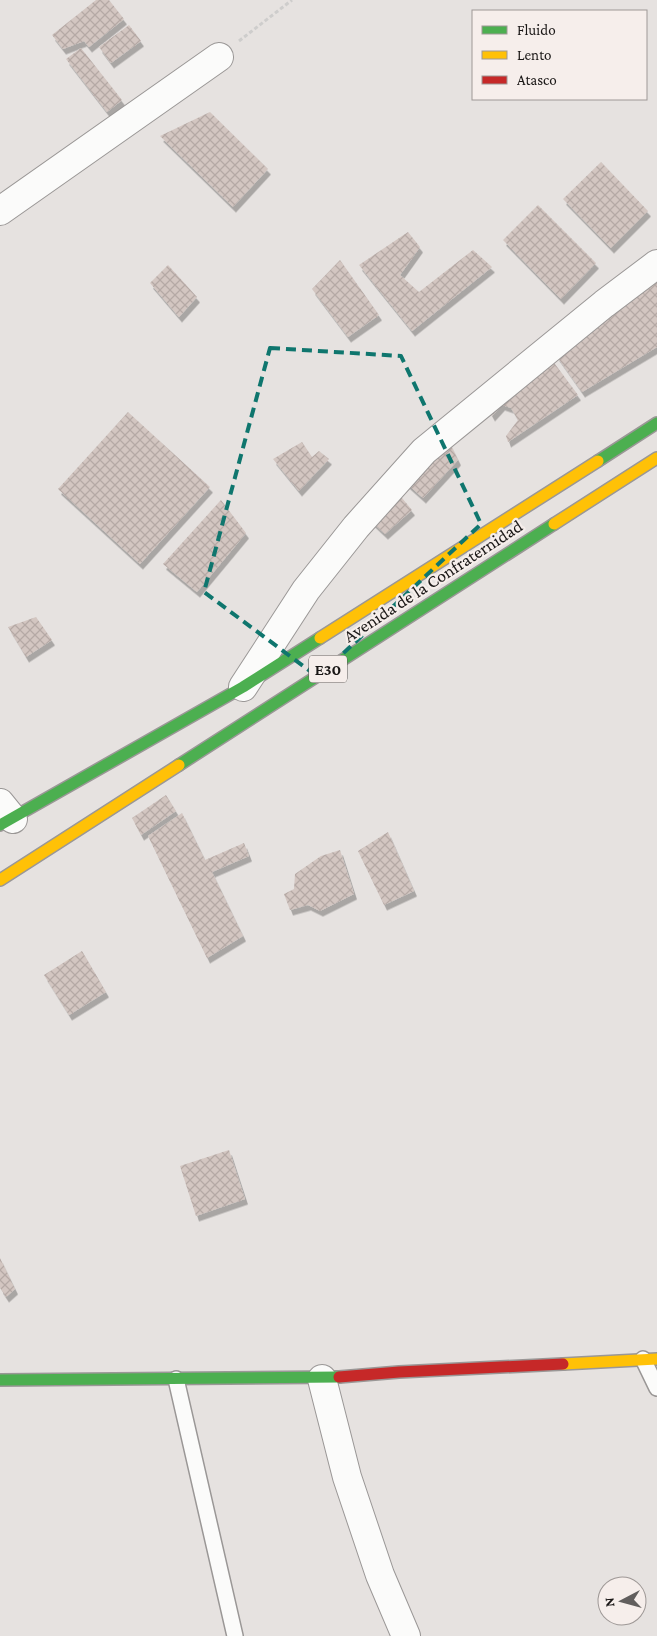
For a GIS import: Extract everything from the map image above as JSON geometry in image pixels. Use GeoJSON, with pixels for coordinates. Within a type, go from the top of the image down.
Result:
{"type":"FeatureCollection","features":[{"type":"Feature","properties":{"kind":"main road","name":"Avenida de la Confraternidad"},"geometry":{"type":"LineString","coordinates":[[4,816],[243,687],[657,423]]}},
{"type":"Feature","properties":{"kind":"main road","name":"Avenida de la Confraternidad"},"geometry":{"type":"LineString","coordinates":[[0,880],[657,458]]}},
{"type":"Feature","properties":{"kind":"main road"},"geometry":{"type":"LineString","coordinates":[[0,1380],[322,1379],[408,1372],[650,1359]]}},
{"type":"Feature","properties":{"kind":"street"},"geometry":{"type":"LineString","coordinates":[[0,211],[219,57]]}},
{"type":"Feature","properties":{"kind":"street"},"geometry":{"type":"LineString","coordinates":[[243,687],[306,590],[356,527],[424,451],[597,310],[657,264]]}},
{"type":"Feature","properties":{"kind":"street"},"geometry":{"type":"LineString","coordinates":[[322,1379],[347,1477],[380,1575],[406,1636]]}},
{"type":"Feature","properties":{"kind":"lane"},"geometry":{"type":"LineString","coordinates":[[650,1359],[657,1388]]}},
{"type":"Feature","properties":{"kind":"lane"},"geometry":{"type":"LineString","coordinates":[[176,1380],[235,1636]]}},
{"type":"Feature","properties":{"kind":"path"},"geometry":{"type":"LineString","coordinates":[[219,57],[292,0]]}},
{"type":"Feature","properties":{"kind":"highlighted area"},"geometry":{"type":"Polygon","coordinates":[[[270,348],[401,356],[481,524],[318,677],[204,592],[270,348]]]}},
{"type":"Feature","properties":{"kind":"building"},"geometry":{"type":"Polygon","coordinates":[[[96,0],[109,0],[124,19],[89,47],[84,41],[63,49],[52,35],[96,0]]]}},
{"type":"Feature","properties":{"kind":"building"},"geometry":{"type":"Polygon","coordinates":[[[129,25],[141,41],[111,63],[99,47],[129,25]]]}},
{"type":"Feature","properties":{"kind":"building"},"geometry":{"type":"Polygon","coordinates":[[[81,48],[122,100],[107,112],[66,59],[81,48]]]}},
{"type":"Feature","properties":{"kind":"building"},"geometry":{"type":"Polygon","coordinates":[[[210,112],[268,169],[233,207],[160,136],[210,112]]]}},
{"type":"Feature","properties":{"kind":"building"},"geometry":{"type":"Polygon","coordinates":[[[601,162],[648,211],[611,248],[563,199],[601,162]]]}},
{"type":"Feature","properties":{"kind":"building"},"geometry":{"type":"Polygon","coordinates":[[[538,205],[596,263],[561,299],[503,240],[538,205]]]}},
{"type":"Feature","properties":{"kind":"building"},"geometry":{"type":"Polygon","coordinates":[[[408,232],[420,247],[400,275],[419,292],[473,250],[492,267],[412,331],[359,265],[408,232]]]}},
{"type":"Feature","properties":{"kind":"building"},"geometry":{"type":"Polygon","coordinates":[[[340,260],[379,315],[348,337],[312,289],[340,260]]]}},
{"type":"Feature","properties":{"kind":"building"},"geometry":{"type":"Polygon","coordinates":[[[168,265],[197,297],[179,317],[150,283],[168,265]]]}},
{"type":"Feature","properties":{"kind":"building"},"geometry":{"type":"Polygon","coordinates":[[[657,274],[657,347],[582,392],[556,355],[657,274]]]}},
{"type":"Feature","properties":{"kind":"building"},"geometry":{"type":"Polygon","coordinates":[[[549,356],[578,395],[508,442],[506,436],[518,420],[511,408],[502,405],[492,416],[487,407],[549,356]]]}},
{"type":"Feature","properties":{"kind":"building"},"geometry":{"type":"Polygon","coordinates":[[[128,412],[210,487],[140,564],[58,489],[128,412]]]}},
{"type":"Feature","properties":{"kind":"building"},"geometry":{"type":"Polygon","coordinates":[[[448,440],[458,460],[423,498],[404,481],[448,440]]]}},
{"type":"Feature","properties":{"kind":"building"},"geometry":{"type":"Polygon","coordinates":[[[302,442],[312,457],[319,451],[329,459],[299,491],[273,459],[302,442]]]}},
{"type":"Feature","properties":{"kind":"building"},"geometry":{"type":"Polygon","coordinates":[[[397,492],[412,510],[385,534],[370,520],[397,492]]]}},
{"type":"Feature","properties":{"kind":"building"},"geometry":{"type":"Polygon","coordinates":[[[221,500],[246,533],[197,592],[163,564],[221,500]]]}},
{"type":"Feature","properties":{"kind":"building"},"geometry":{"type":"Polygon","coordinates":[[[36,617],[52,640],[26,657],[8,627],[36,617]]]}},
{"type":"Feature","properties":{"kind":"building"},"geometry":{"type":"Polygon","coordinates":[[[166,795],[176,811],[141,835],[132,818],[166,795]]]}},
{"type":"Feature","properties":{"kind":"building"},"geometry":{"type":"Polygon","coordinates":[[[182,813],[205,860],[244,843],[249,856],[212,872],[243,936],[207,958],[148,836],[182,813]]]}},
{"type":"Feature","properties":{"kind":"building"},"geometry":{"type":"Polygon","coordinates":[[[388,832],[414,891],[384,905],[358,851],[388,832]]]}},
{"type":"Feature","properties":{"kind":"building"},"geometry":{"type":"Polygon","coordinates":[[[340,850],[354,894],[320,911],[308,905],[290,910],[284,894],[294,889],[295,874],[321,856],[340,850]]]}},
{"type":"Feature","properties":{"kind":"building"},"geometry":{"type":"Polygon","coordinates":[[[82,951],[106,992],[69,1015],[44,975],[82,951]]]}},
{"type":"Feature","properties":{"kind":"building"},"geometry":{"type":"Polygon","coordinates":[[[229,1150],[245,1199],[196,1216],[180,1166],[229,1150]]]}},
{"type":"Feature","properties":{"kind":"building"},"geometry":{"type":"Polygon","coordinates":[[[0,1258],[15,1289],[6,1297],[0,1288],[0,1258]]]}},
{"type":"Feature","properties":{"kind":"traffic: fast"},"geometry":{"type":"LineString","coordinates":[[598,461],[657,423]]}},
{"type":"Feature","properties":{"kind":"traffic: fast"},"geometry":{"type":"LineString","coordinates":[[179,765],[554,524]]}},
{"type":"Feature","properties":{"kind":"traffic: fast"},"geometry":{"type":"LineString","coordinates":[[0,825],[243,687],[320,638]]}},
{"type":"Feature","properties":{"kind":"traffic: fast"},"geometry":{"type":"LineString","coordinates":[[0,1380],[339,1377]]}},
{"type":"Feature","properties":{"kind":"traffic: slow"},"geometry":{"type":"LineString","coordinates":[[554,524],[657,458]]}},
{"type":"Feature","properties":{"kind":"traffic: slow"},"geometry":{"type":"LineString","coordinates":[[320,638],[598,461]]}},
{"type":"Feature","properties":{"kind":"traffic: slow"},"geometry":{"type":"LineString","coordinates":[[0,880],[179,765]]}},
{"type":"Feature","properties":{"kind":"traffic: slow"},"geometry":{"type":"LineString","coordinates":[[563,1364],[657,1359]]}},
{"type":"Feature","properties":{"kind":"traffic: jam"},"geometry":{"type":"LineString","coordinates":[[339,1377],[399,1372],[563,1364]]}}]}
